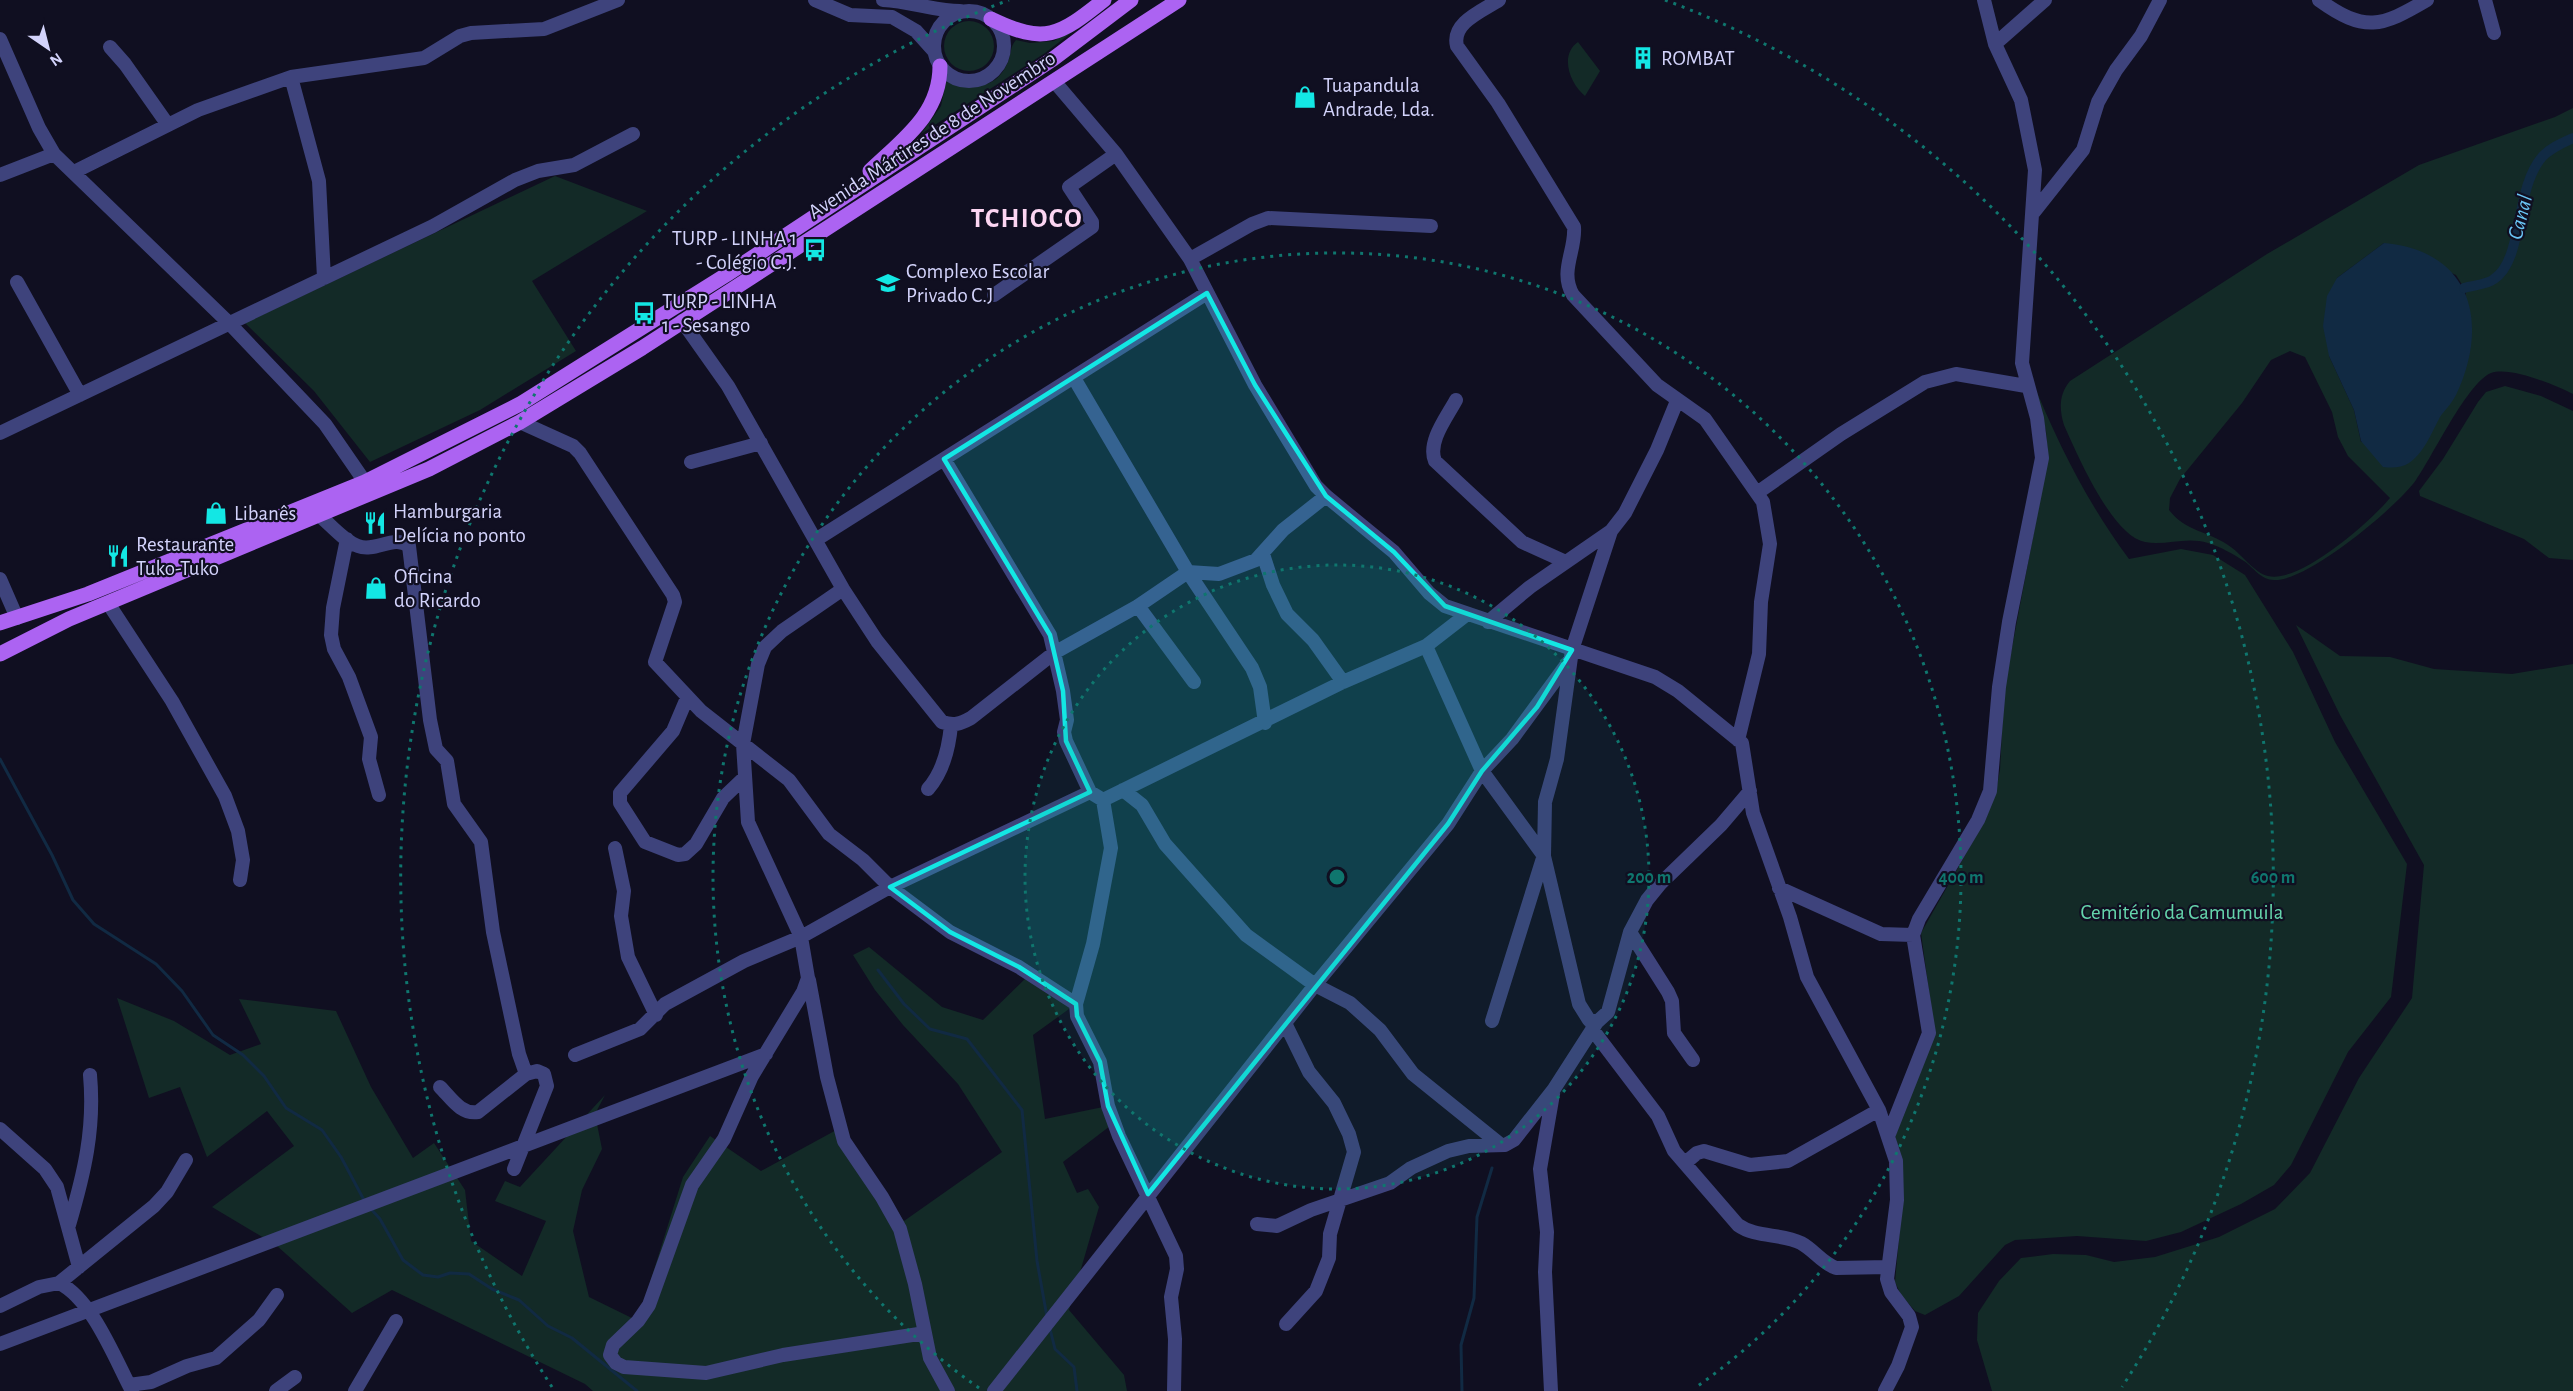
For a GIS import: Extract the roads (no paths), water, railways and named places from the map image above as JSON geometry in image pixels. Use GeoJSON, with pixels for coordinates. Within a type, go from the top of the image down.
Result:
{"type":"FeatureCollection","features":[{"type":"Feature","properties":{"kind":"main road"},"geometry":{"type":"LineString","coordinates":[[992,19],[1019,33],[1042,35],[1068,28],[1104,0]]}},
{"type":"Feature","properties":{"kind":"main road","name":"Avenida Mártires de 8 de Novembro"},"geometry":{"type":"LineString","coordinates":[[0,623],[116,583],[365,482],[439,446],[551,386],[1053,59],[1131,0]]}},
{"type":"Feature","properties":{"kind":"main road","name":"Avenida Mártires de 8 de Novembro"},"geometry":{"type":"LineString","coordinates":[[0,654],[108,603],[429,469],[520,422],[602,374],[1179,0]]}},
{"type":"Feature","properties":{"kind":"main road"},"geometry":{"type":"LineString","coordinates":[[842,198],[928,114],[937,94],[940,66]]}},
{"type":"Feature","properties":{"kind":"street"},"geometry":{"type":"LineString","coordinates":[[75,172],[198,110],[291,77],[424,58],[460,36],[471,33],[544,29],[618,0]]}},
{"type":"Feature","properties":{"kind":"street"},"geometry":{"type":"LineString","coordinates":[[815,0],[850,15],[892,17],[916,31],[934,51],[940,66],[955,78],[968,81],[981,79],[992,72],[1000,61],[1004,42],[1000,30],[992,19],[968,11],[931,10],[897,1],[883,0]]}},
{"type":"Feature","properties":{"kind":"street"},"geometry":{"type":"LineString","coordinates":[[1499,0],[1461,25],[1455,39],[1457,46],[1498,103],[1574,226],[1566,276],[1573,295],[1658,385],[1705,419],[1766,511],[1770,544],[1761,602],[1758,654],[1738,740]]}},
{"type":"Feature","properties":{"kind":"street"},"geometry":{"type":"LineString","coordinates":[[1889,1134],[1929,1033],[1913,935],[1919,919],[1978,820],[1990,791],[1998,687],[2027,524],[2042,458],[2037,418],[2026,386],[2022,363],[2034,212],[2035,170],[2021,100],[1995,44],[1984,0]]}},
{"type":"Feature","properties":{"kind":"street"},"geometry":{"type":"LineString","coordinates":[[1995,44],[2045,0]]}},
{"type":"Feature","properties":{"kind":"street"},"geometry":{"type":"LineString","coordinates":[[2034,212],[2083,150],[2098,102],[2116,70],[2141,36],[2160,0]]}},
{"type":"Feature","properties":{"kind":"street"},"geometry":{"type":"LineString","coordinates":[[2319,0],[2365,24],[2380,23],[2427,0]]}},
{"type":"Feature","properties":{"kind":"street"},"geometry":{"type":"LineString","coordinates":[[2485,0],[2494,33]]}},
{"type":"Feature","properties":{"kind":"street"},"geometry":{"type":"LineString","coordinates":[[934,51],[935,37],[942,24],[954,15],[968,11]]}},
{"type":"Feature","properties":{"kind":"street"},"geometry":{"type":"LineString","coordinates":[[0,39],[39,128],[54,154],[229,323],[325,424],[365,482]]}},
{"type":"Feature","properties":{"kind":"street"},"geometry":{"type":"LineString","coordinates":[[110,47],[125,64],[168,125]]}},
{"type":"Feature","properties":{"kind":"street"},"geometry":{"type":"LineString","coordinates":[[291,77],[320,181],[324,278]]}},
{"type":"Feature","properties":{"kind":"street"},"geometry":{"type":"LineString","coordinates":[[1054,81],[1116,154],[1190,259],[1255,385],[1316,486],[1326,496],[1394,552],[1429,593],[1445,606],[1571,655],[1636,669],[1655,677],[1678,691],[1738,740],[1744,748],[1753,813],[1815,994],[1879,1110],[1889,1134],[1896,1161],[1897,1200],[1887,1279],[1891,1292],[1909,1316],[1911,1327],[1898,1366],[1885,1391]]}},
{"type":"Feature","properties":{"kind":"street"},"geometry":{"type":"LineString","coordinates":[[0,433],[433,226],[515,180],[538,171],[573,165],[633,134]]}},
{"type":"Feature","properties":{"kind":"street"},"geometry":{"type":"LineString","coordinates":[[0,175],[54,154]]}},
{"type":"Feature","properties":{"kind":"street"},"geometry":{"type":"LineString","coordinates":[[994,295],[1092,227],[1092,222],[1069,187],[1116,154]]}},
{"type":"Feature","properties":{"kind":"street"},"geometry":{"type":"LineString","coordinates":[[1190,259],[1252,224],[1268,218],[1431,226]]}},
{"type":"Feature","properties":{"kind":"street"},"geometry":{"type":"LineString","coordinates":[[17,282],[80,395]]}},
{"type":"Feature","properties":{"kind":"street"},"geometry":{"type":"LineString","coordinates":[[817,539],[1207,293]]}},
{"type":"Feature","properties":{"kind":"street"},"geometry":{"type":"LineString","coordinates":[[682,321],[728,386],[817,539],[843,589],[877,641],[942,722],[951,725],[960,724],[971,718],[1054,653],[1138,606],[1188,572],[1219,574],[1256,560],[1283,530],[1326,496]]}},
{"type":"Feature","properties":{"kind":"street"},"geometry":{"type":"LineString","coordinates":[[1756,493],[1841,434],[1925,382],[1956,374],[2026,386]]}},
{"type":"Feature","properties":{"kind":"street"},"geometry":{"type":"LineString","coordinates":[[1074,378],[1188,572],[1257,678],[1265,723]]}},
{"type":"Feature","properties":{"kind":"street"},"geometry":{"type":"LineString","coordinates":[[1456,400],[1435,442],[1432,452],[1435,461],[1522,542],[1566,562]]}},
{"type":"Feature","properties":{"kind":"street"},"geometry":{"type":"LineString","coordinates":[[1677,400],[1657,450],[1630,503],[1611,531],[1571,655],[1557,759],[1545,802],[1544,856],[1580,1004],[1658,1116],[1667,1139],[1738,1225],[1746,1230],[1802,1244],[1829,1266],[1836,1268],[1888,1267]]}},
{"type":"Feature","properties":{"kind":"street"},"geometry":{"type":"LineString","coordinates":[[520,422],[573,446],[580,453],[673,595],[675,602],[655,662],[687,698],[789,780],[829,834],[863,860],[890,887],[950,932],[1019,967],[1076,1004]]}},
{"type":"Feature","properties":{"kind":"street"},"geometry":{"type":"LineString","coordinates":[[691,462],[761,443]]}},
{"type":"Feature","properties":{"kind":"street"},"geometry":{"type":"LineString","coordinates":[[944,459],[1050,634],[1067,720],[1064,732],[1066,741],[1090,792],[1103,800],[1112,848],[1093,944],[1076,1004],[1077,1016],[1100,1062],[1102,1084],[1111,1115],[1176,1256],[1177,1269],[1171,1297],[1175,1339],[1174,1391]]}},
{"type":"Feature","properties":{"kind":"street"},"geometry":{"type":"LineString","coordinates":[[320,516],[347,539],[364,548],[396,541],[404,542],[409,546],[436,749],[447,761],[454,804],[481,842],[493,932],[519,1054],[526,1074]]}},
{"type":"Feature","properties":{"kind":"street"},"geometry":{"type":"LineString","coordinates":[[1488,621],[1530,587],[1611,531]]}},
{"type":"Feature","properties":{"kind":"street"},"geometry":{"type":"LineString","coordinates":[[347,539],[333,608],[331,635],[334,649],[349,677],[371,737],[369,759],[379,795]]}},
{"type":"Feature","properties":{"kind":"street"},"geometry":{"type":"LineString","coordinates":[[1263,554],[1287,614],[1313,640],[1343,682]]}},
{"type":"Feature","properties":{"kind":"street"},"geometry":{"type":"LineString","coordinates":[[0,579],[17,618]]}},
{"type":"Feature","properties":{"kind":"street"},"geometry":{"type":"LineString","coordinates":[[843,589],[782,631],[765,647],[758,664],[742,744],[748,822],[801,937],[840,1128],[855,1160],[882,1197],[900,1229],[930,1358],[948,1391]]}},
{"type":"Feature","properties":{"kind":"street"},"geometry":{"type":"LineString","coordinates":[[108,603],[172,701],[225,796],[238,831],[243,860],[240,880]]}},
{"type":"Feature","properties":{"kind":"street"},"geometry":{"type":"LineString","coordinates":[[1138,606],[1194,682]]}},
{"type":"Feature","properties":{"kind":"street"},"geometry":{"type":"LineString","coordinates":[[1103,800],[1265,723],[1343,682],[1426,646],[1466,615]]}},
{"type":"Feature","properties":{"kind":"street"},"geometry":{"type":"LineString","coordinates":[[1426,646],[1482,771],[1544,856]]}},
{"type":"Feature","properties":{"kind":"street"},"geometry":{"type":"LineString","coordinates":[[994,1391],[1315,985],[1448,824],[1482,771],[1512,739],[1571,655]]}},
{"type":"Feature","properties":{"kind":"street"},"geometry":{"type":"LineString","coordinates":[[687,698],[669,736],[620,793],[620,803],[640,837],[653,847],[678,855],[685,854],[696,844],[723,798],[745,777]]}},
{"type":"Feature","properties":{"kind":"street"},"geometry":{"type":"LineString","coordinates":[[928,789],[936,780],[949,744],[951,725]]}},
{"type":"Feature","properties":{"kind":"street"},"geometry":{"type":"LineString","coordinates":[[1123,790],[1142,805],[1165,844],[1246,935],[1315,985],[1350,1003],[1365,1016],[1413,1074],[1501,1145]]}},
{"type":"Feature","properties":{"kind":"street"},"geometry":{"type":"LineString","coordinates":[[1257,1224],[1277,1226],[1339,1200],[1390,1183],[1411,1168],[1448,1151],[1469,1146],[1501,1145],[1514,1140],[1554,1089],[1594,1025],[1608,1012],[1637,914],[1660,884],[1721,825],[1750,791]]}},
{"type":"Feature","properties":{"kind":"street"},"geometry":{"type":"LineString","coordinates":[[575,1055],[633,1033],[656,1015],[665,1004],[734,967],[801,937],[890,887],[1090,792]]}},
{"type":"Feature","properties":{"kind":"street"},"geometry":{"type":"LineString","coordinates":[[615,848],[624,891],[621,916],[628,957],[656,1015]]}},
{"type":"Feature","properties":{"kind":"street"},"geometry":{"type":"LineString","coordinates":[[1492,1022],[1544,856]]}},
{"type":"Feature","properties":{"kind":"street"},"geometry":{"type":"LineString","coordinates":[[1779,888],[1881,934],[1913,935]]}},
{"type":"Feature","properties":{"kind":"street"},"geometry":{"type":"LineString","coordinates":[[1630,932],[1668,992],[1674,1033],[1693,1060]]}},
{"type":"Feature","properties":{"kind":"street"},"geometry":{"type":"LineString","coordinates":[[808,978],[803,992],[752,1076],[724,1139],[692,1185],[649,1305],[638,1322],[613,1345],[610,1355],[616,1363],[624,1367],[699,1374],[783,1355],[925,1333]]}},
{"type":"Feature","properties":{"kind":"street"},"geometry":{"type":"LineString","coordinates":[[1285,1023],[1309,1072],[1334,1103],[1349,1134],[1354,1152],[1330,1234],[1329,1258],[1316,1291],[1286,1324]]}},
{"type":"Feature","properties":{"kind":"street"},"geometry":{"type":"LineString","coordinates":[[0,1344],[766,1054]]}},
{"type":"Feature","properties":{"kind":"street"},"geometry":{"type":"LineString","coordinates":[[440,1087],[463,1110],[471,1113],[478,1112],[526,1074],[537,1071],[544,1074],[547,1086],[514,1169]]}},
{"type":"Feature","properties":{"kind":"street"},"geometry":{"type":"LineString","coordinates":[[69,1225],[82,1180],[92,1120],[90,1075]]}},
{"type":"Feature","properties":{"kind":"street"},"geometry":{"type":"LineString","coordinates":[[1551,1391],[1545,1272],[1547,1232],[1540,1169],[1554,1089]]}},
{"type":"Feature","properties":{"kind":"street"},"geometry":{"type":"LineString","coordinates":[[1685,1163],[1697,1153],[1704,1151],[1750,1165],[1788,1161],[1879,1110]]}},
{"type":"Feature","properties":{"kind":"street"},"geometry":{"type":"LineString","coordinates":[[0,1128],[45,1169],[57,1186],[69,1225],[78,1267]]}},
{"type":"Feature","properties":{"kind":"street"},"geometry":{"type":"LineString","coordinates":[[0,1306],[39,1287],[59,1283],[154,1206],[167,1192],[186,1160]]}},
{"type":"Feature","properties":{"kind":"street"},"geometry":{"type":"LineString","coordinates":[[59,1283],[72,1289],[88,1311],[130,1388],[216,1358],[228,1350],[259,1320],[277,1295]]}},
{"type":"Feature","properties":{"kind":"street"},"geometry":{"type":"LineString","coordinates":[[355,1391],[396,1321]]}},
{"type":"Feature","properties":{"kind":"street"},"geometry":{"type":"LineString","coordinates":[[276,1391],[295,1377]]}},
{"type":"Feature","properties":{"kind":"water"},"geometry":{"type":"Polygon","coordinates":[[[2384,243],[2414,249],[2437,260],[2454,276],[2466,295],[2471,317],[2471,342],[2466,368],[2456,395],[2440,417],[2419,454],[2400,467],[2383,467],[2361,441],[2354,410],[2329,356],[2323,326],[2327,296],[2337,278],[2384,243]]]}},
{"type":"Feature","properties":{"kind":"waterway","name":"Canal"},"geometry":{"type":"LineString","coordinates":[[2464,288],[2491,281],[2504,269],[2515,240],[2522,205],[2533,171],[2545,154],[2573,138]]}},
{"type":"Feature","properties":{"kind":"waterway"},"geometry":{"type":"LineString","coordinates":[[0,759],[52,855],[73,900],[94,924],[156,964],[182,991],[213,1035],[243,1055],[264,1076],[286,1108],[322,1130],[341,1157],[365,1202]]}},
{"type":"Feature","properties":{"kind":"waterway"},"geometry":{"type":"LineString","coordinates":[[878,970],[904,1004],[930,1029],[967,1039],[1022,1110],[1037,1261],[1047,1317]]}},
{"type":"Feature","properties":{"kind":"waterway"},"geometry":{"type":"LineString","coordinates":[[1462,1391],[1461,1345],[1474,1298],[1477,1217],[1492,1168]]}},
{"type":"Feature","properties":{"kind":"waterway"},"geometry":{"type":"LineString","coordinates":[[371,1209],[380,1219],[403,1260],[423,1275],[438,1277],[450,1273],[469,1274],[492,1289],[519,1300],[548,1326],[572,1338],[637,1391]]}},
{"type":"Feature","properties":{"kind":"waterway"},"geometry":{"type":"LineString","coordinates":[[1050,1329],[1055,1349],[1074,1367],[1077,1391]]}},
{"type":"Feature","properties":{"kind":"place","name":"ROMBAT"},"geometry":{"type":"Point","coordinates":[1643,58]}},
{"type":"Feature","properties":{"kind":"place","name":"Tuapandula Andrade, Lda."},"geometry":{"type":"Point","coordinates":[1305,97]}},
{"type":"Feature","properties":{"kind":"place","name":"TURP - LINHA 1 - Colégio C.J."},"geometry":{"type":"Point","coordinates":[815,250]}},
{"type":"Feature","properties":{"kind":"place","name":"Complexo Escolar Privado C.J"},"geometry":{"type":"Point","coordinates":[888,283]}},
{"type":"Feature","properties":{"kind":"place","name":"TURP - LINHA 1 - Sesango"},"geometry":{"type":"Point","coordinates":[644,313]}},
{"type":"Feature","properties":{"kind":"place","name":"Libanês"},"geometry":{"type":"Point","coordinates":[216,513]}},
{"type":"Feature","properties":{"kind":"place","name":"Hamburgaria Delícia no ponto"},"geometry":{"type":"Point","coordinates":[375,523]}},
{"type":"Feature","properties":{"kind":"place","name":"Restaurante Tuko-Tuko"},"geometry":{"type":"Point","coordinates":[118,556]}},
{"type":"Feature","properties":{"kind":"place","name":"Oficina do Ricardo"},"geometry":{"type":"Point","coordinates":[376,588]}},
{"type":"Feature","properties":{"kind":"district","name":"TCHIOCO"},"geometry":{"type":"Point","coordinates":[1027,218]}},
{"type":"Feature","properties":{"kind":"park label","name":"Cemitério da Camumuila"},"geometry":{"type":"Point","coordinates":[2182,912]}}]}
